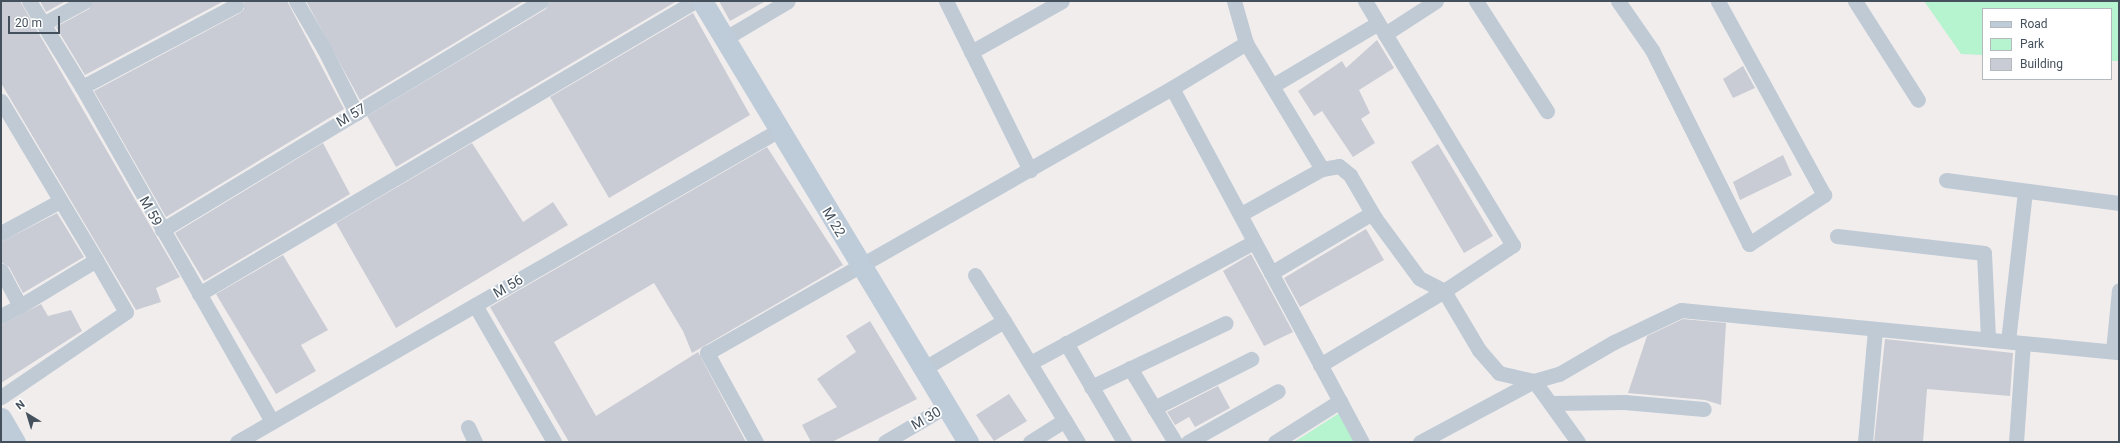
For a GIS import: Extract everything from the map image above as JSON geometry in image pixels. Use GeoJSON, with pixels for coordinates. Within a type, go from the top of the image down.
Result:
{"type":"FeatureCollection","features":[{"type":"Feature","properties":{"kind":"street","name":"M 59"},"geometry":{"type":"LineString","coordinates":[[29,1],[82,87],[272,421]]}},
{"type":"Feature","properties":{"kind":"street"},"geometry":{"type":"LineString","coordinates":[[43,24],[85,1]]}},
{"type":"Feature","properties":{"kind":"street"},"geometry":{"type":"LineString","coordinates":[[82,87],[236,5],[234,1]]}},
{"type":"Feature","properties":{"kind":"street"},"geometry":{"type":"LineString","coordinates":[[296,1],[324,49],[356,113]]}},
{"type":"Feature","properties":{"kind":"street","name":"M 57"},"geometry":{"type":"LineString","coordinates":[[162,230],[540,1]]}},
{"type":"Feature","properties":{"kind":"street"},"geometry":{"type":"LineString","coordinates":[[199,294],[695,1]]}},
{"type":"Feature","properties":{"kind":"street","name":"M 22"},"geometry":{"type":"LineString","coordinates":[[702,1],[968,442]]}},
{"type":"Feature","properties":{"kind":"street"},"geometry":{"type":"LineString","coordinates":[[724,38],[788,1]]}},
{"type":"Feature","properties":{"kind":"street"},"geometry":{"type":"LineString","coordinates":[[946,1],[1030,170]]}},
{"type":"Feature","properties":{"kind":"street"},"geometry":{"type":"LineString","coordinates":[[971,52],[1062,1]]}},
{"type":"Feature","properties":{"kind":"street"},"geometry":{"type":"LineString","coordinates":[[1234,1],[1246,43],[1322,169]]}},
{"type":"Feature","properties":{"kind":"street"},"geometry":{"type":"LineString","coordinates":[[1320,365],[1444,291],[1513,245],[1365,1]]}},
{"type":"Feature","properties":{"kind":"street"},"geometry":{"type":"LineString","coordinates":[[1272,86],[1436,1]]}},
{"type":"Feature","properties":{"kind":"street"},"geometry":{"type":"LineString","coordinates":[[1476,1],[1547,111]]}},
{"type":"Feature","properties":{"kind":"street"},"geometry":{"type":"LineString","coordinates":[[1618,1],[1652,50],[1749,244],[1824,195],[1718,1]]}},
{"type":"Feature","properties":{"kind":"street"},"geometry":{"type":"LineString","coordinates":[[1855,1],[1918,100]]}},
{"type":"Feature","properties":{"kind":"street"},"geometry":{"type":"LineString","coordinates":[[756,442],[707,353],[1030,170],[1172,88],[1246,43]]}},
{"type":"Feature","properties":{"kind":"street"},"geometry":{"type":"LineString","coordinates":[[1172,88],[1241,214],[1254,242],[1362,442]]}},
{"type":"Feature","properties":{"kind":"street"},"geometry":{"type":"LineString","coordinates":[[1,101],[126,312],[1,397]]}},
{"type":"Feature","properties":{"kind":"street","name":"M 56"},"geometry":{"type":"LineString","coordinates":[[237,442],[779,130]]}},
{"type":"Feature","properties":{"kind":"street"},"geometry":{"type":"LineString","coordinates":[[1241,214],[1322,169],[1339,166],[1344,168],[1372,213],[1419,278],[1444,291],[1479,350],[1499,374],[1534,381],[1578,442]]}},
{"type":"Feature","properties":{"kind":"street"},"geometry":{"type":"LineString","coordinates":[[1946,180],[2119,203]]}},
{"type":"Feature","properties":{"kind":"street"},"geometry":{"type":"LineString","coordinates":[[2016,442],[2015,342],[2025,191]]}},
{"type":"Feature","properties":{"kind":"street"},"geometry":{"type":"LineString","coordinates":[[1,233],[60,200]]}},
{"type":"Feature","properties":{"kind":"street"},"geometry":{"type":"LineString","coordinates":[[1271,273],[1372,213]]}},
{"type":"Feature","properties":{"kind":"street"},"geometry":{"type":"LineString","coordinates":[[1837,236],[1984,253],[1988,339]]}},
{"type":"Feature","properties":{"kind":"street"},"geometry":{"type":"LineString","coordinates":[[1030,363],[1254,242]]}},
{"type":"Feature","properties":{"kind":"street"},"geometry":{"type":"LineString","coordinates":[[1,316],[96,260]]}},
{"type":"Feature","properties":{"kind":"street"},"geometry":{"type":"LineString","coordinates":[[1,271],[20,306]]}},
{"type":"Feature","properties":{"kind":"street"},"geometry":{"type":"LineString","coordinates":[[975,275],[1078,442]]}},
{"type":"Feature","properties":{"kind":"street"},"geometry":{"type":"LineString","coordinates":[[1420,442],[1534,381],[1559,374],[1614,342],[1681,310],[2116,351],[2119,290]]}},
{"type":"Feature","properties":{"kind":"street"},"geometry":{"type":"LineString","coordinates":[[475,305],[554,442]]}},
{"type":"Feature","properties":{"kind":"street"},"geometry":{"type":"LineString","coordinates":[[923,369],[1004,321]]}},
{"type":"Feature","properties":{"kind":"street"},"geometry":{"type":"LineString","coordinates":[[1091,387],[1226,323]]}},
{"type":"Feature","properties":{"kind":"street"},"geometry":{"type":"LineString","coordinates":[[1865,442],[1875,329]]}},
{"type":"Feature","properties":{"kind":"street"},"geometry":{"type":"LineString","coordinates":[[1066,343],[1124,442]]}},
{"type":"Feature","properties":{"kind":"street"},"geometry":{"type":"LineString","coordinates":[[1154,408],[1251,359]]}},
{"type":"Feature","properties":{"kind":"street"},"geometry":{"type":"LineString","coordinates":[[1130,368],[1175,442]]}},
{"type":"Feature","properties":{"kind":"street"},"geometry":{"type":"LineString","coordinates":[[1188,442],[1278,391]]}},
{"type":"Feature","properties":{"kind":"street"},"geometry":{"type":"LineString","coordinates":[[1275,442],[1340,401]]}},
{"type":"Feature","properties":{"kind":"street"},"geometry":{"type":"LineString","coordinates":[[1551,403],[1624,402],[1704,409]]}},
{"type":"Feature","properties":{"kind":"street","name":"M 30"},"geometry":{"type":"LineString","coordinates":[[885,442],[946,406]]}},
{"type":"Feature","properties":{"kind":"street"},"geometry":{"type":"LineString","coordinates":[[1,418],[10,440]]}},
{"type":"Feature","properties":{"kind":"street"},"geometry":{"type":"LineString","coordinates":[[1030,442],[1065,420]]}},
{"type":"Feature","properties":{"kind":"street"},"geometry":{"type":"LineString","coordinates":[[468,427],[475,442]]}},
{"type":"Feature","properties":{"kind":"green space"},"geometry":{"type":"Polygon","coordinates":[[[1924,1],[2119,1],[2119,61],[2112,61],[2112,8],[1982,8],[1982,55],[1961,54],[1924,1]]]}},
{"type":"Feature","properties":{"kind":"green space"},"geometry":{"type":"Polygon","coordinates":[[[1341,412],[1357,442],[1294,442],[1341,412]]]}},
{"type":"Feature","properties":{"kind":"building"},"geometry":{"type":"Polygon","coordinates":[[[1,1],[20,1],[180,277],[156,288],[161,302],[136,310],[1,83],[1,1]]]}},
{"type":"Feature","properties":{"kind":"building"},"geometry":{"type":"Polygon","coordinates":[[[40,1],[66,1],[46,12],[40,1]]]}},
{"type":"Feature","properties":{"kind":"building"},"geometry":{"type":"Polygon","coordinates":[[[94,1],[224,1],[85,75],[56,27],[89,9],[94,1]]]}},
{"type":"Feature","properties":{"kind":"building"},"geometry":{"type":"Polygon","coordinates":[[[244,1],[287,1],[344,109],[166,217],[94,91],[240,13],[244,9],[244,1]]]}},
{"type":"Feature","properties":{"kind":"building"},"geometry":{"type":"Polygon","coordinates":[[[306,1],[524,1],[360,100],[306,1]]]}},
{"type":"Feature","properties":{"kind":"building"},"geometry":{"type":"Polygon","coordinates":[[[550,1],[677,1],[396,167],[367,116],[546,9],[550,1]]]}},
{"type":"Feature","properties":{"kind":"building"},"geometry":{"type":"Polygon","coordinates":[[[719,1],[766,1],[730,21],[719,1]]]}},
{"type":"Feature","properties":{"kind":"building"},"geometry":{"type":"Polygon","coordinates":[[[693,13],[750,115],[609,198],[550,97],[693,13]]]}},
{"type":"Feature","properties":{"kind":"building"},"geometry":{"type":"Polygon","coordinates":[[[1377,40],[1394,68],[1359,90],[1370,113],[1361,119],[1375,143],[1353,157],[1322,111],[1314,116],[1298,91],[1342,61],[1346,68],[1377,40]]]}},
{"type":"Feature","properties":{"kind":"building"},"geometry":{"type":"Polygon","coordinates":[[[1743,66],[1755,88],[1733,98],[1723,79],[1743,66]]]}},
{"type":"Feature","properties":{"kind":"building"},"geometry":{"type":"Polygon","coordinates":[[[323,143],[350,194],[204,281],[175,233],[323,143]]]}},
{"type":"Feature","properties":{"kind":"building"},"geometry":{"type":"Polygon","coordinates":[[[472,143],[523,222],[553,202],[568,225],[396,328],[336,223],[472,143]]]}},
{"type":"Feature","properties":{"kind":"building"},"geometry":{"type":"Polygon","coordinates":[[[1438,144],[1493,236],[1464,253],[1411,162],[1438,144]]]}},
{"type":"Feature","properties":{"kind":"building"},"geometry":{"type":"Polygon","coordinates":[[[767,147],[843,265],[692,353],[683,331],[654,283],[554,342],[596,416],[698,352],[746,442],[569,442],[490,307],[767,147]]]}},
{"type":"Feature","properties":{"kind":"building"},"geometry":{"type":"Polygon","coordinates":[[[1783,155],[1792,175],[1740,200],[1733,182],[1783,155]]]}},
{"type":"Feature","properties":{"kind":"building"},"geometry":{"type":"Polygon","coordinates":[[[57,213],[84,257],[23,293],[9,267],[1,262],[1,242],[57,213]]]}},
{"type":"Feature","properties":{"kind":"building"},"geometry":{"type":"Polygon","coordinates":[[[1366,229],[1384,260],[1300,307],[1284,278],[1366,229]]]}},
{"type":"Feature","properties":{"kind":"building"},"geometry":{"type":"Polygon","coordinates":[[[1251,254],[1293,332],[1264,346],[1223,271],[1251,254]]]}},
{"type":"Feature","properties":{"kind":"building"},"geometry":{"type":"Polygon","coordinates":[[[283,255],[328,330],[301,345],[316,371],[276,394],[216,294],[283,255]]]}},
{"type":"Feature","properties":{"kind":"building"},"geometry":{"type":"Polygon","coordinates":[[[41,304],[48,316],[71,310],[82,331],[1,383],[1,325],[41,304]]]}},
{"type":"Feature","properties":{"kind":"building"},"geometry":{"type":"Polygon","coordinates":[[[1683,319],[1726,323],[1721,405],[1705,400],[1628,393],[1647,336],[1683,319]]]}},
{"type":"Feature","properties":{"kind":"building"},"geometry":{"type":"Polygon","coordinates":[[[870,321],[917,399],[832,442],[811,442],[802,425],[837,407],[817,379],[856,352],[846,336],[870,321]]]}},
{"type":"Feature","properties":{"kind":"building"},"geometry":{"type":"Polygon","coordinates":[[[1885,339],[2013,353],[2010,396],[1927,389],[1923,442],[1874,442],[1885,339]]]}},
{"type":"Feature","properties":{"kind":"building"},"geometry":{"type":"Polygon","coordinates":[[[1218,386],[1230,408],[1195,427],[1189,417],[1175,425],[1167,412],[1218,386]]]}},
{"type":"Feature","properties":{"kind":"building"},"geometry":{"type":"Polygon","coordinates":[[[1009,394],[1027,421],[994,441],[976,415],[1009,394]]]}}]}
